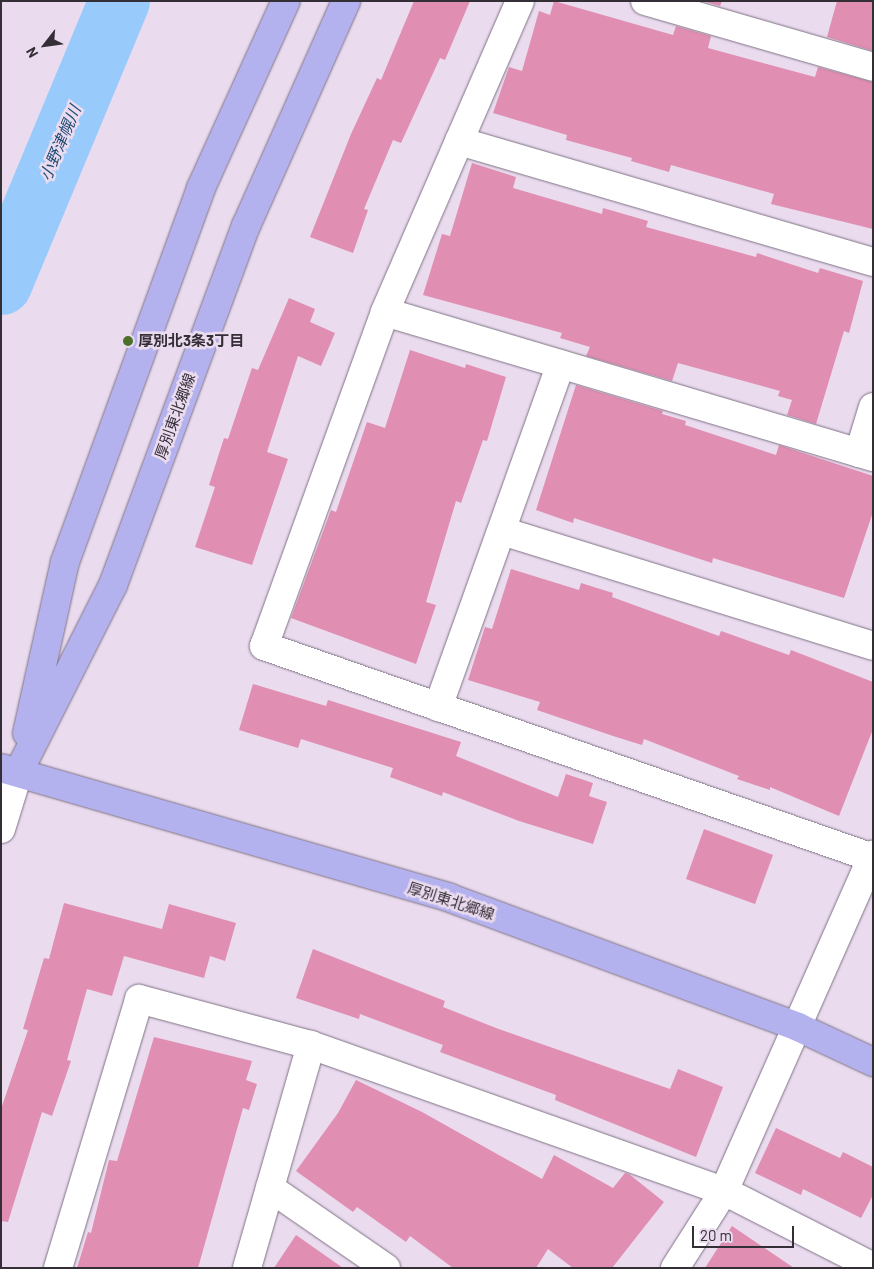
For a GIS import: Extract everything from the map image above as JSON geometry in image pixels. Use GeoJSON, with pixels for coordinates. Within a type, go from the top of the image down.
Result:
{"type":"FeatureCollection","features":[{"type":"Feature","properties":{"kind":"main road"},"geometry":{"type":"LineString","coordinates":[[10,769],[65,562],[202,188],[286,1]]}},
{"type":"Feature","properties":{"kind":"main road","name":"厚別東北郷線"},"geometry":{"type":"LineString","coordinates":[[346,1],[246,226],[113,585],[10,769],[450,898],[798,1026],[873,1062]]}},
{"type":"Feature","properties":{"kind":"street"},"geometry":{"type":"LineString","coordinates":[[520,1],[385,312],[264,646],[872,857],[724,1190],[675,1268]]}},
{"type":"Feature","properties":{"kind":"street"},"geometry":{"type":"LineString","coordinates":[[645,1],[873,67]]}},
{"type":"Feature","properties":{"kind":"street"},"geometry":{"type":"LineString","coordinates":[[459,141],[873,262]]}},
{"type":"Feature","properties":{"kind":"street"},"geometry":{"type":"LineString","coordinates":[[385,312],[866,455],[873,408]]}},
{"type":"Feature","properties":{"kind":"street"},"geometry":{"type":"LineString","coordinates":[[438,707],[561,364]]}},
{"type":"Feature","properties":{"kind":"street"},"geometry":{"type":"LineString","coordinates":[[502,531],[873,646]]}},
{"type":"Feature","properties":{"kind":"street"},"geometry":{"type":"LineString","coordinates":[[1,828],[10,769]]}},
{"type":"Feature","properties":{"kind":"street"},"geometry":{"type":"LineString","coordinates":[[58,1268],[139,999],[311,1045],[724,1190],[873,1267]]}},
{"type":"Feature","properties":{"kind":"street"},"geometry":{"type":"LineString","coordinates":[[247,1268],[311,1045]]}},
{"type":"Feature","properties":{"kind":"street"},"geometry":{"type":"LineString","coordinates":[[270,1188],[386,1268]]}},
{"type":"Feature","properties":{"kind":"building"},"geometry":{"type":"Polygon","coordinates":[[[414,1],[470,1],[445,60],[440,58],[401,143],[393,140],[364,209],[368,210],[353,253],[310,237],[351,134],[377,78],[381,80],[414,1]]]}},
{"type":"Feature","properties":{"kind":"building"},"geometry":{"type":"Polygon","coordinates":[[[554,1],[673,35],[676,26],[711,36],[708,48],[815,77],[818,67],[873,82],[873,229],[771,204],[774,194],[671,165],[669,172],[631,161],[632,158],[566,140],[567,135],[493,113],[509,67],[522,71],[539,11],[550,15],[554,1]]]}},
{"type":"Feature","properties":{"kind":"building"},"geometry":{"type":"Polygon","coordinates":[[[702,1],[722,1],[720,6],[702,1]]]}},
{"type":"Feature","properties":{"kind":"building"},"geometry":{"type":"Polygon","coordinates":[[[837,1],[873,1],[873,51],[827,37],[837,1]]]}},
{"type":"Feature","properties":{"kind":"building"},"geometry":{"type":"Polygon","coordinates":[[[472,163],[516,177],[513,188],[602,214],[603,208],[648,221],[646,227],[756,257],[757,253],[818,273],[820,268],[863,281],[849,333],[844,331],[816,424],[787,415],[792,400],[778,396],[780,391],[678,363],[672,381],[586,356],[590,347],[560,338],[562,333],[423,295],[442,234],[450,236],[472,163]]]}},
{"type":"Feature","properties":{"kind":"building"},"geometry":{"type":"Polygon","coordinates":[[[289,298],[315,309],[310,322],[335,333],[321,366],[298,356],[267,452],[288,459],[252,565],[195,547],[215,487],[209,485],[224,438],[228,439],[252,368],[258,370],[289,298]]]}},
{"type":"Feature","properties":{"kind":"building"},"geometry":{"type":"Polygon","coordinates":[[[410,350],[465,368],[466,364],[506,377],[487,441],[483,440],[461,503],[456,501],[426,602],[436,605],[416,664],[291,618],[331,510],[336,512],[367,422],[385,428],[410,350]]]}},
{"type":"Feature","properties":{"kind":"building"},"geometry":{"type":"Polygon","coordinates":[[[576,385],[663,411],[662,414],[686,421],[685,425],[776,455],[779,445],[873,476],[873,512],[844,598],[713,558],[712,563],[574,518],[573,523],[536,510],[576,385]]]}},
{"type":"Feature","properties":{"kind":"building"},"geometry":{"type":"Polygon","coordinates":[[[511,569],[579,590],[581,583],[613,593],[612,597],[719,636],[721,631],[789,655],[791,650],[873,682],[873,729],[839,816],[770,787],[770,790],[737,779],[739,776],[644,739],[642,745],[613,736],[537,710],[540,702],[468,680],[485,627],[492,629],[511,569]]]}},
{"type":"Feature","properties":{"kind":"building"},"geometry":{"type":"Polygon","coordinates":[[[253,684],[326,706],[328,700],[461,742],[456,756],[558,797],[566,774],[593,783],[589,796],[607,802],[593,844],[519,821],[443,792],[442,796],[390,777],[393,768],[301,739],[298,748],[239,730],[253,684]]]}},
{"type":"Feature","properties":{"kind":"building"},"geometry":{"type":"Polygon","coordinates":[[[704,829],[773,855],[755,904],[686,879],[704,829]]]}},
{"type":"Feature","properties":{"kind":"building"},"geometry":{"type":"Polygon","coordinates":[[[64,903],[162,929],[169,904],[236,923],[225,961],[210,956],[204,978],[124,956],[112,996],[87,989],[67,1060],[71,1061],[52,1116],[42,1112],[8,1222],[1,1221],[1,1109],[28,1030],[23,1029],[44,958],[49,959],[64,903]]]}},
{"type":"Feature","properties":{"kind":"building"},"geometry":{"type":"Polygon","coordinates":[[[313,949],[445,1001],[443,1007],[496,1028],[670,1089],[678,1069],[723,1087],[696,1157],[555,1100],[556,1095],[440,1052],[443,1045],[360,1014],[359,1019],[296,998],[313,949]]]}},
{"type":"Feature","properties":{"kind":"building"},"geometry":{"type":"Polygon","coordinates":[[[154,1037],[252,1061],[246,1080],[257,1084],[249,1110],[243,1108],[198,1268],[77,1268],[88,1232],[91,1233],[109,1160],[117,1161],[154,1037]]]}},
{"type":"Feature","properties":{"kind":"building"},"geometry":{"type":"Polygon","coordinates":[[[356,1080],[422,1112],[542,1179],[554,1155],[613,1188],[625,1173],[629,1174],[664,1202],[612,1268],[573,1268],[548,1249],[536,1268],[453,1268],[410,1236],[406,1242],[357,1207],[353,1212],[296,1171],[338,1113],[356,1080]]]}},
{"type":"Feature","properties":{"kind":"building"},"geometry":{"type":"Polygon","coordinates":[[[776,1128],[840,1158],[843,1152],[873,1167],[873,1195],[861,1218],[803,1189],[801,1195],[755,1173],[776,1128]]]}},
{"type":"Feature","properties":{"kind":"building"},"geometry":{"type":"Polygon","coordinates":[[[732,1226],[794,1268],[705,1268],[732,1226]]]}},
{"type":"Feature","properties":{"kind":"building"},"geometry":{"type":"Polygon","coordinates":[[[296,1235],[343,1268],[274,1268],[296,1235]]]}},
{"type":"Feature","properties":{"kind":"waterway","name":"小野津幌川"},"geometry":{"type":"LineString","coordinates":[[1,284],[119,1]]}},
{"type":"Feature","properties":{"kind":"place","name":"厚別北3条3丁目"},"geometry":{"type":"Point","coordinates":[128,341]}}]}
